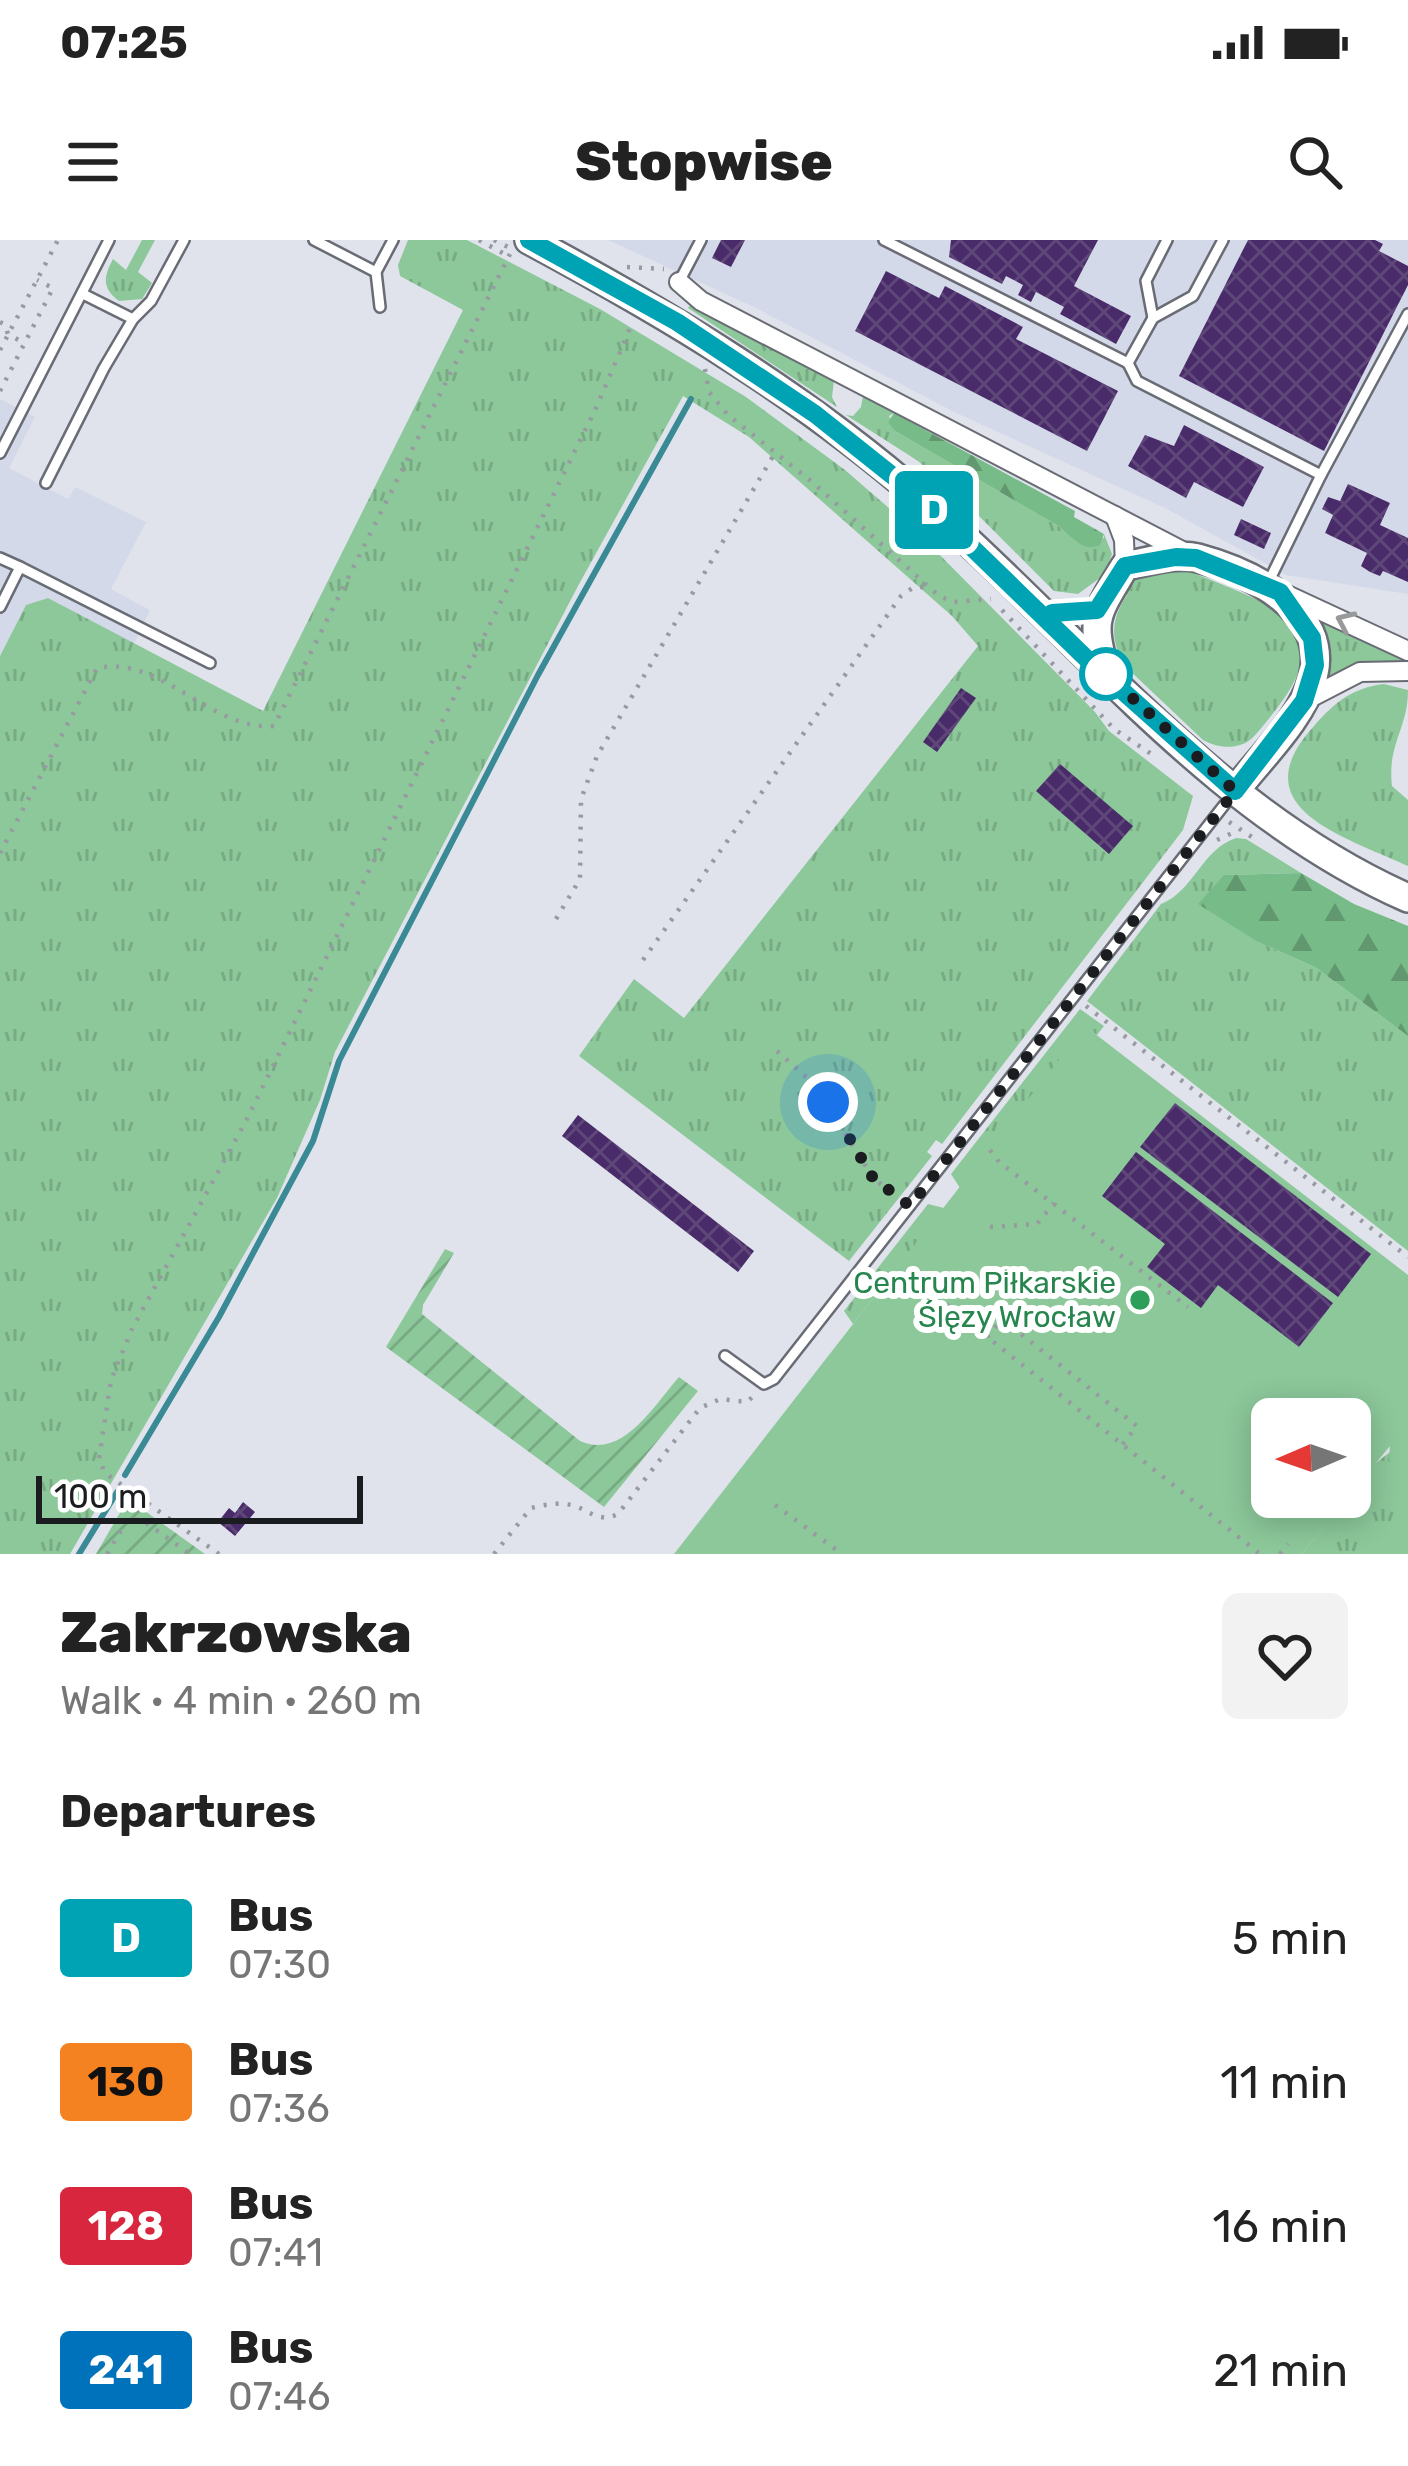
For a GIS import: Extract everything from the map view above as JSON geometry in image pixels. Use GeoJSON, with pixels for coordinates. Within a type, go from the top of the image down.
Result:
{"type":"FeatureCollection","features":[{"type":"Feature","properties":{"kind":"street"},"geometry":{"type":"LineString","coordinates":[[516,251],[815,414],[923,500],[1235,791],[1318,851],[1408,898]]}},
{"type":"Feature","properties":{"kind":"street"},"geometry":{"type":"LineString","coordinates":[[679,282],[701,301],[1196,558],[1408,651]]}},
{"type":"Feature","properties":{"kind":"street"},"geometry":{"type":"LineString","coordinates":[[1108,675],[1097,638],[1097,610],[1125,566],[1124,540],[1115,516]]}},
{"type":"Feature","properties":{"kind":"street"},"geometry":{"type":"LineString","coordinates":[[1125,566],[1196,558]]}},
{"type":"Feature","properties":{"kind":"street"},"geometry":{"type":"LineString","coordinates":[[1235,791],[1304,701],[1313,678],[1315,651],[1303,622],[1273,589]]}},
{"type":"Feature","properties":{"kind":"street"},"geometry":{"type":"LineString","coordinates":[[1037,608],[1067,615],[1097,610]]}},
{"type":"Feature","properties":{"kind":"street"},"geometry":{"type":"LineString","coordinates":[[1304,701],[1360,672],[1408,671]]}},
{"type":"Feature","properties":{"kind":"street"},"geometry":{"type":"LineString","coordinates":[[1190,751],[1228,759],[1261,757]]}},
{"type":"Feature","properties":{"kind":"lane"},"geometry":{"type":"LineString","coordinates":[[0,453],[109,240]]}},
{"type":"Feature","properties":{"kind":"lane"},"geometry":{"type":"LineString","coordinates":[[46,483],[133,319],[151,301],[184,240]]}},
{"type":"Feature","properties":{"kind":"lane"},"geometry":{"type":"LineString","coordinates":[[314,240],[376,272]]}},
{"type":"Feature","properties":{"kind":"lane"},"geometry":{"type":"LineString","coordinates":[[380,307],[376,272],[393,240]]}},
{"type":"Feature","properties":{"kind":"lane"},"geometry":{"type":"LineString","coordinates":[[679,282],[701,240]]}},
{"type":"Feature","properties":{"kind":"lane"},"geometry":{"type":"LineString","coordinates":[[884,240],[1128,363],[1137,382],[1321,475]]}},
{"type":"Feature","properties":{"kind":"lane"},"geometry":{"type":"LineString","coordinates":[[1153,318],[1146,281],[1167,240]]}},
{"type":"Feature","properties":{"kind":"lane"},"geometry":{"type":"LineString","coordinates":[[1128,363],[1153,318],[1193,296],[1223,240]]}},
{"type":"Feature","properties":{"kind":"lane"},"geometry":{"type":"LineString","coordinates":[[83,295],[133,319]]}},
{"type":"Feature","properties":{"kind":"lane"},"geometry":{"type":"LineString","coordinates":[[1273,589],[1321,475],[1408,314]]}},
{"type":"Feature","properties":{"kind":"lane"},"geometry":{"type":"LineString","coordinates":[[0,558],[211,663]]}},
{"type":"Feature","properties":{"kind":"lane"},"geometry":{"type":"LineString","coordinates":[[0,607],[20,566]]}},
{"type":"Feature","properties":{"kind":"lane"},"geometry":{"type":"LineString","coordinates":[[725,1356],[764,1384],[774,1378],[1235,791]]}},
{"type":"Feature","properties":{"kind":"path"},"geometry":{"type":"LineString","coordinates":[[0,350],[58,240]]}},
{"type":"Feature","properties":{"kind":"path"},"geometry":{"type":"LineString","coordinates":[[0,853],[97,668],[120,664],[164,681],[245,724],[274,725],[516,251],[478,240]]}},
{"type":"Feature","properties":{"kind":"path"},"geometry":{"type":"LineString","coordinates":[[609,267],[663,268]]}},
{"type":"Feature","properties":{"kind":"path"},"geometry":{"type":"LineString","coordinates":[[0,391],[53,288],[37,280]]}},
{"type":"Feature","properties":{"kind":"path"},"geometry":{"type":"LineString","coordinates":[[0,322],[8,334],[24,343]]}},
{"type":"Feature","properties":{"kind":"path"},"geometry":{"type":"LineString","coordinates":[[219,1554],[105,1473],[99,1459],[111,1380],[132,1328],[258,1098],[598,406],[632,324]]}},
{"type":"Feature","properties":{"kind":"path"},"geometry":{"type":"LineString","coordinates":[[701,355],[723,376]]}},
{"type":"Feature","properties":{"kind":"path"},"geometry":{"type":"LineString","coordinates":[[701,355],[709,392],[718,404],[928,587],[954,602],[987,598],[1114,729],[1160,761]]}},
{"type":"Feature","properties":{"kind":"path"},"geometry":{"type":"LineString","coordinates":[[556,919],[580,880],[580,799],[597,756],[776,451]]}},
{"type":"Feature","properties":{"kind":"path"},"geometry":{"type":"LineString","coordinates":[[643,960],[901,596],[914,587],[928,587]]}},
{"type":"Feature","properties":{"kind":"path"},"geometry":{"type":"LineString","coordinates":[[1075,998],[1408,1257]]}},
{"type":"Feature","properties":{"kind":"path"},"geometry":{"type":"LineString","coordinates":[[777,1051],[816,1086],[873,1178],[910,1206]]}},
{"type":"Feature","properties":{"kind":"path"},"geometry":{"type":"LineString","coordinates":[[990,1150],[999,1162],[1187,1307]]}},
{"type":"Feature","properties":{"kind":"path"},"geometry":{"type":"LineString","coordinates":[[990,1227],[1036,1225],[1054,1204]]}},
{"type":"Feature","properties":{"kind":"path"},"geometry":{"type":"LineString","coordinates":[[937,1297],[1260,1554]]}},
{"type":"Feature","properties":{"kind":"path"},"geometry":{"type":"LineString","coordinates":[[987,1337],[1002,1319],[1137,1426],[1122,1444]]}},
{"type":"Feature","properties":{"kind":"path"},"geometry":{"type":"LineString","coordinates":[[494,1554],[531,1508],[571,1505],[597,1517],[618,1514],[700,1408],[720,1399],[747,1402],[764,1384]]}},
{"type":"Feature","properties":{"kind":"path"},"geometry":{"type":"LineString","coordinates":[[776,1505],[831,1540],[842,1554]]}},
{"type":"Feature","properties":{"kind":"path"},"geometry":{"type":"LineString","coordinates":[[107,1554],[128,1519],[142,1520],[190,1554]]}},
{"type":"Feature","properties":{"kind":"path"},"geometry":{"type":"LineString","coordinates":[[1280,1554],[1288,1544]]}},
{"type":"Feature","properties":{"kind":"shaded area"},"geometry":{"type":"Polygon","coordinates":[[[608,240],[1408,240],[1408,594],[1286,575],[1165,508],[954,412],[754,307],[608,240]]]}},
{"type":"Feature","properties":{"kind":"shaded area"},"geometry":{"type":"Polygon","coordinates":[[[0,399],[35,417],[9,468],[68,499],[75,487],[146,522],[111,589],[150,610],[134,644],[47,598],[26,605],[0,656],[0,399]]]}},
{"type":"Feature","properties":{"kind":"green space"},"geometry":{"type":"Polygon","coordinates":[[[142,240],[155,240],[138,272],[152,283],[142,299],[119,301],[107,286],[108,271],[113,259],[126,270],[142,240]]]}},
{"type":"Feature","properties":{"kind":"green space"},"geometry":{"type":"Polygon","coordinates":[[[408,240],[467,240],[600,309],[746,397],[845,470],[920,535],[1109,731],[1193,796],[1183,830],[942,1144],[936,1140],[927,1152],[932,1156],[849,1261],[579,1056],[634,979],[684,1018],[978,646],[952,616],[749,437],[683,396],[578,586],[335,1052],[320,1100],[277,1198],[70,1554],[0,1554],[0,656],[26,605],[48,598],[263,711],[463,310],[400,276],[398,265],[408,240]]]}},
{"type":"Feature","properties":{"kind":"green space"},"geometry":{"type":"Polygon","coordinates":[[[691,304],[834,380],[832,397],[837,407],[688,308],[691,304]]]}},
{"type":"Feature","properties":{"kind":"green space"},"geometry":{"type":"Polygon","coordinates":[[[863,396],[894,413],[889,416],[895,431],[1060,527],[1077,542],[1104,538],[1104,534],[1112,554],[1104,575],[1078,594],[1054,591],[918,461],[846,415],[853,416],[863,396]]]}},
{"type":"Feature","properties":{"kind":"green space"},"geometry":{"type":"Polygon","coordinates":[[[894,413],[1075,511],[1074,517],[1104,534],[1100,545],[1078,543],[1060,527],[895,431],[888,422],[894,413]]]}},
{"type":"Feature","properties":{"kind":"green space"},"geometry":{"type":"Polygon","coordinates":[[[1180,567],[1273,608],[1294,627],[1301,641],[1302,655],[1293,683],[1258,732],[1240,745],[1203,740],[1126,667],[1117,649],[1117,613],[1134,577],[1180,567]]]}},
{"type":"Feature","properties":{"kind":"green space"},"geometry":{"type":"Polygon","coordinates":[[[1310,612],[1408,662],[1349,669],[1322,682],[1310,612]]]}},
{"type":"Feature","properties":{"kind":"green space"},"geometry":{"type":"Polygon","coordinates":[[[1384,684],[1408,690],[1391,771],[1392,786],[1408,800],[1408,866],[1309,816],[1294,798],[1288,778],[1294,754],[1329,710],[1353,693],[1384,684]]]}},
{"type":"Feature","properties":{"kind":"green space"},"geometry":{"type":"Polygon","coordinates":[[[1246,839],[1301,873],[1224,875],[1258,942],[1315,967],[1408,1036],[1408,1251],[1087,1001],[1161,904],[1182,890],[1224,843],[1246,839]]]}},
{"type":"Feature","properties":{"kind":"green space"},"geometry":{"type":"Polygon","coordinates":[[[1301,873],[1354,904],[1408,926],[1408,1036],[1315,967],[1258,942],[1198,904],[1224,875],[1301,873]]]}},
{"type":"Feature","properties":{"kind":"green space"},"geometry":{"type":"Polygon","coordinates":[[[1080,1009],[1104,1026],[1097,1035],[1085,1027],[960,1188],[951,1174],[1080,1009]]]}},
{"type":"Feature","properties":{"kind":"green space","name":"Centrum Piłkarskie Ślęzy Wrocław"},"geometry":{"type":"Polygon","coordinates":[[[1085,1026],[1408,1275],[1408,1476],[1389,1460],[1390,1446],[1371,1469],[1371,1398],[1251,1398],[1251,1518],[1331,1518],[1302,1554],[674,1554],[1085,1026]]]}},
{"type":"Feature","properties":{"kind":"green space"},"geometry":{"type":"Polygon","coordinates":[[[928,1204],[944,1208],[853,1324],[844,1311],[928,1204]]]}},
{"type":"Feature","properties":{"kind":"green space"},"geometry":{"type":"Polygon","coordinates":[[[445,1249],[454,1253],[422,1314],[580,1441],[596,1445],[624,1436],[679,1377],[698,1391],[604,1507],[386,1347],[445,1249]]]}},
{"type":"Feature","properties":{"kind":"green space"},"geometry":{"type":"Polygon","coordinates":[[[1394,1449],[1408,1461],[1408,1554],[1302,1554],[1331,1518],[1371,1518],[1373,1465],[1394,1449]]]}},
{"type":"Feature","properties":{"kind":"green space"},"geometry":{"type":"Polygon","coordinates":[[[128,1499],[205,1554],[96,1554],[128,1499]]]}},
{"type":"Feature","properties":{"kind":"building"},"geometry":{"type":"Polygon","coordinates":[[[721,240],[745,240],[731,267],[712,258],[721,240]]]}},
{"type":"Feature","properties":{"kind":"building"},"geometry":{"type":"Polygon","coordinates":[[[951,240],[1098,240],[1074,286],[1131,316],[1116,344],[1060,314],[1064,307],[1036,292],[1031,302],[1018,295],[1023,285],[1006,276],[1002,284],[949,257],[951,240]]]}},
{"type":"Feature","properties":{"kind":"building"},"geometry":{"type":"Polygon","coordinates":[[[1248,240],[1375,240],[1383,244],[1379,251],[1408,266],[1408,285],[1324,451],[1179,376],[1248,240]]]}},
{"type":"Feature","properties":{"kind":"building"},"geometry":{"type":"Polygon","coordinates":[[[886,271],[939,298],[945,286],[1023,327],[1016,339],[1118,391],[1087,451],[855,331],[886,271]]]}},
{"type":"Feature","properties":{"kind":"building"},"geometry":{"type":"Polygon","coordinates":[[[1184,425],[1264,467],[1243,507],[1194,482],[1186,498],[1128,466],[1145,435],[1174,446],[1184,425]]]}},
{"type":"Feature","properties":{"kind":"building"},"geometry":{"type":"Polygon","coordinates":[[[1348,484],[1390,503],[1380,525],[1408,538],[1408,582],[1383,571],[1380,576],[1370,572],[1361,566],[1367,553],[1325,533],[1333,515],[1322,509],[1328,497],[1340,501],[1348,484]]]}},
{"type":"Feature","properties":{"kind":"building"},"geometry":{"type":"Polygon","coordinates":[[[1241,519],[1271,533],[1264,549],[1234,535],[1241,519]]]}},
{"type":"Feature","properties":{"kind":"building"},"geometry":{"type":"Polygon","coordinates":[[[961,688],[976,698],[937,752],[923,742],[961,688]]]}},
{"type":"Feature","properties":{"kind":"building"},"geometry":{"type":"Polygon","coordinates":[[[1060,764],[1133,826],[1109,854],[1036,791],[1060,764]]]}},
{"type":"Feature","properties":{"kind":"building"},"geometry":{"type":"Polygon","coordinates":[[[1175,1103],[1371,1254],[1338,1297],[1140,1147],[1175,1103]]]}},
{"type":"Feature","properties":{"kind":"building"},"geometry":{"type":"Polygon","coordinates":[[[578,1115],[754,1251],[738,1272],[562,1136],[578,1115]]]}},
{"type":"Feature","properties":{"kind":"building"},"geometry":{"type":"Polygon","coordinates":[[[1136,1152],[1333,1303],[1299,1347],[1218,1285],[1201,1308],[1147,1267],[1165,1244],[1102,1196],[1136,1152]]]}},
{"type":"Feature","properties":{"kind":"building"},"geometry":{"type":"Polygon","coordinates":[[[243,1502],[255,1512],[235,1536],[218,1522],[229,1508],[235,1513],[243,1502]]]}},
{"type":"Feature","properties":{"kind":"waterway"},"geometry":{"type":"LineString","coordinates":[[125,1475],[219,1317],[313,1141],[339,1061],[538,675],[691,399]]}},
{"type":"Feature","properties":{"kind":"waterway"},"geometry":{"type":"LineString","coordinates":[[79,1554],[117,1492]]}},
{"type":"Feature","properties":{"kind":"bus line","name":"D"},"geometry":{"type":"LineString","coordinates":[[529,240],[677,322],[815,414],[923,500],[1090,662],[1235,791],[1304,701],[1313,678],[1312,638],[1280,592],[1196,558],[1125,566],[1097,610],[1052,613]]}},
{"type":"Feature","properties":{"kind":"place","name":"Centrum Piłkarskie Ślęzy Wrocław"},"geometry":{"type":"Point","coordinates":[1140,1300]}},
{"type":"Feature","properties":{"kind":"route"},"geometry":{"type":"LineString","coordinates":[[828,1102],[873,1178],[910,1206],[1235,791],[1106,674]]}}]}
